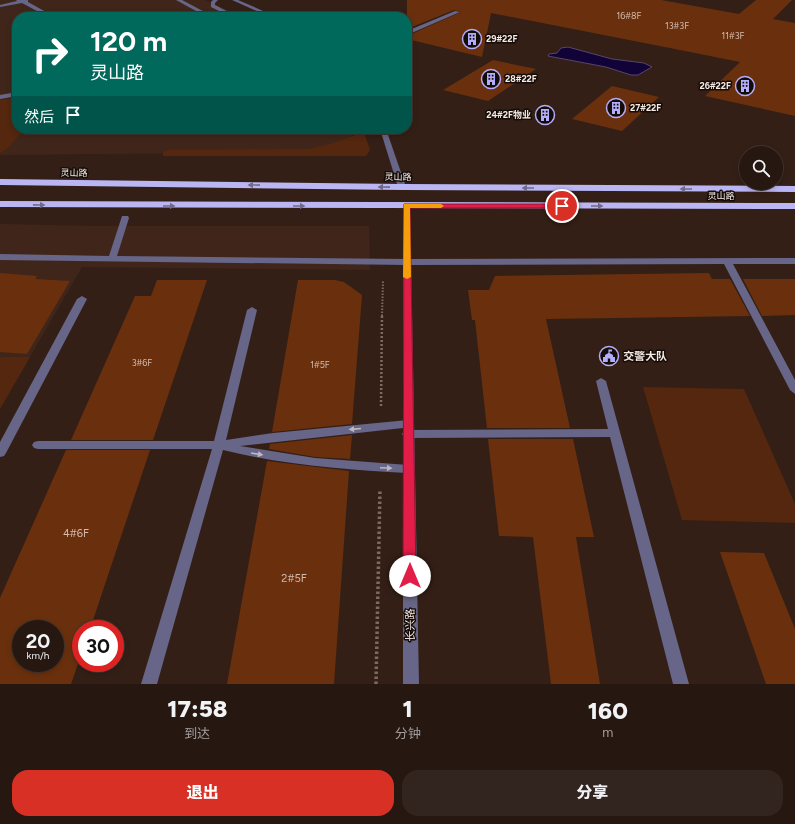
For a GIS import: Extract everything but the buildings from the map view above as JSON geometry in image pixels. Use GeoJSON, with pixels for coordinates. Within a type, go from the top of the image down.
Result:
{"type":"FeatureCollection","features":[{"type":"Feature","properties":{"kind":"highway","name":"灵山路"},"geometry":{"type":"LineString","coordinates":[[0,182],[402,187],[795,189]]}},
{"type":"Feature","properties":{"kind":"highway","name":"灵山路"},"geometry":{"type":"LineString","coordinates":[[0,204],[795,206]]}},
{"type":"Feature","properties":{"kind":"street"},"geometry":{"type":"LineString","coordinates":[[18,0],[43,12]]}},
{"type":"Feature","properties":{"kind":"street"},"geometry":{"type":"LineString","coordinates":[[0,6],[32,0]]}},
{"type":"Feature","properties":{"kind":"street"},"geometry":{"type":"LineString","coordinates":[[178,0],[201,12]]}},
{"type":"Feature","properties":{"kind":"street"},"geometry":{"type":"LineString","coordinates":[[216,0],[213,2],[213,6],[225,12]]}},
{"type":"Feature","properties":{"kind":"street"},"geometry":{"type":"LineString","coordinates":[[234,0],[262,12]]}},
{"type":"Feature","properties":{"kind":"street"},"geometry":{"type":"LineString","coordinates":[[412,31],[457,12]]}},
{"type":"Feature","properties":{"kind":"street"},"geometry":{"type":"LineString","coordinates":[[0,97],[12,95]]}},
{"type":"Feature","properties":{"kind":"street"},"geometry":{"type":"LineString","coordinates":[[385,134],[402,187]]}},
{"type":"Feature","properties":{"kind":"street","name":"长兴路"},"geometry":{"type":"LineString","coordinates":[[406,206],[411,684]]}},
{"type":"Feature","properties":{"kind":"street"},"geometry":{"type":"LineString","coordinates":[[112,259],[126,218]]}},
{"type":"Feature","properties":{"kind":"street"},"geometry":{"type":"LineString","coordinates":[[0,257],[407,262],[795,261]]}},
{"type":"Feature","properties":{"kind":"street"},"geometry":{"type":"LineString","coordinates":[[727,261],[795,390]]}},
{"type":"Feature","properties":{"kind":"street"},"geometry":{"type":"LineString","coordinates":[[0,453],[82,300]]}},
{"type":"Feature","properties":{"kind":"street"},"geometry":{"type":"LineString","coordinates":[[150,684],[219,445],[252,310]]}},
{"type":"Feature","properties":{"kind":"street"},"geometry":{"type":"LineString","coordinates":[[601,381],[681,684]]}},
{"type":"Feature","properties":{"kind":"street"},"geometry":{"type":"LineString","coordinates":[[38,445],[219,445],[274,437],[408,429],[615,433]]}},
{"type":"Feature","properties":{"kind":"street"},"geometry":{"type":"LineString","coordinates":[[219,445],[250,453],[292,460],[408,469]]}},
{"type":"Feature","properties":{"kind":"shaded area"},"geometry":{"type":"Polygon","coordinates":[[[0,0],[205,0],[232,12],[12,12],[12,134],[354,134],[346,141],[302,152],[0,155],[0,0]]]}},
{"type":"Feature","properties":{"kind":"shaded area"},"geometry":{"type":"Polygon","coordinates":[[[568,47],[612,59],[644,63],[652,67],[638,75],[631,75],[606,67],[548,56],[549,54],[557,53],[561,48],[568,47]]]}},
{"type":"Feature","properties":{"kind":"shaded area"},"geometry":{"type":"Polygon","coordinates":[[[12,99],[12,134],[20,134],[8,148],[0,153],[0,100],[12,99]]]}},
{"type":"Feature","properties":{"kind":"shaded area"},"geometry":{"type":"Polygon","coordinates":[[[358,134],[365,134],[370,150],[366,156],[163,156],[163,152],[167,150],[308,149],[330,144],[358,134]]]}},
{"type":"Feature","properties":{"kind":"shaded area"},"geometry":{"type":"Polygon","coordinates":[[[0,224],[93,226],[369,226],[370,270],[82,267],[0,409],[0,224]]]}},
{"type":"Feature","properties":{"kind":"shaded area"},"geometry":{"type":"Polygon","coordinates":[[[0,357],[30,357],[0,409],[0,357]]]}},
{"type":"Feature","properties":{"kind":"shaded area"},"geometry":{"type":"Polygon","coordinates":[[[643,387],[744,389],[795,504],[795,523],[682,520],[643,387]]]}},
{"type":"Feature","properties":{"kind":"slow traffic"},"geometry":{"type":"LineString","coordinates":[[407,277],[406,206],[441,206]]}},
{"type":"Feature","properties":{"kind":"place","name":"29#22F"},"geometry":{"type":"Point","coordinates":[472,39]}},
{"type":"Feature","properties":{"kind":"place","name":"28#22F"},"geometry":{"type":"Point","coordinates":[491,79]}},
{"type":"Feature","properties":{"kind":"place","name":"26#22F"},"geometry":{"type":"Point","coordinates":[745,86]}},
{"type":"Feature","properties":{"kind":"place","name":"27#22F"},"geometry":{"type":"Point","coordinates":[616,108]}},
{"type":"Feature","properties":{"kind":"place","name":"24#2F物业"},"geometry":{"type":"Point","coordinates":[545,115]}},
{"type":"Feature","properties":{"kind":"place","name":"交警大队"},"geometry":{"type":"Point","coordinates":[609,356]}},
{"type":"Feature","properties":{"kind":"route"},"geometry":{"type":"LineString","coordinates":[[410,576],[406,206],[562,206]]}}]}
